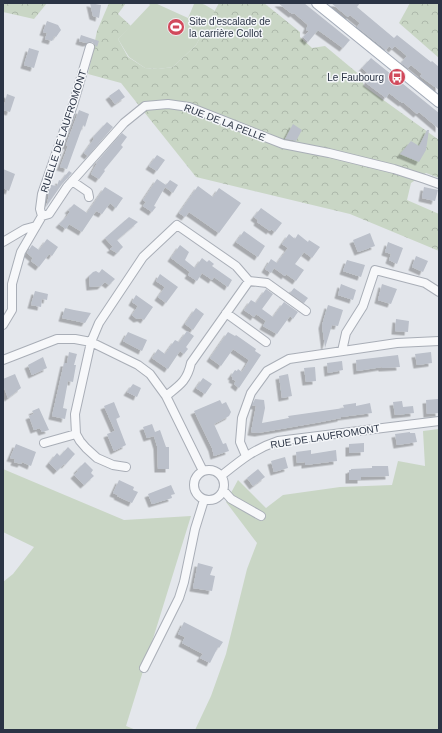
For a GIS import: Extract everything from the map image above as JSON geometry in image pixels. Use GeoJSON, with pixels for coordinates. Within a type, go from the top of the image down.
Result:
{"type":"FeatureCollection","features":[{"type":"Feature","properties":{"kind":"main road"},"geometry":{"type":"LineString","coordinates":[[317,3],[439,102]]}},
{"type":"Feature","properties":{"kind":"street","name":"RUELLE DE LAUFROMONT"},"geometry":{"type":"LineString","coordinates":[[42,216],[40,209],[42,194],[73,105],[90,47]]}},
{"type":"Feature","properties":{"kind":"street","name":"RUE DE LA PELLE"},"geometry":{"type":"LineString","coordinates":[[3,325],[12,310],[12,284],[21,252],[42,216],[49,214],[72,181],[124,123],[145,106],[168,104],[189,107],[283,144],[329,153],[425,178],[439,184]]}},
{"type":"Feature","properties":{"kind":"street"},"geometry":{"type":"LineString","coordinates":[[72,181],[88,192],[89,197]]}},
{"type":"Feature","properties":{"kind":"street"},"geometry":{"type":"LineString","coordinates":[[126,467],[113,465],[97,458],[83,445],[76,434],[76,414],[91,342],[98,323],[143,257],[177,225],[236,266],[249,281],[267,283],[306,311]]}},
{"type":"Feature","properties":{"kind":"street"},"geometry":{"type":"LineString","coordinates":[[3,242],[25,229],[36,226]]}},
{"type":"Feature","properties":{"kind":"street"},"geometry":{"type":"LineString","coordinates":[[342,351],[346,333],[363,306],[375,270],[425,284],[439,292]]}},
{"type":"Feature","properties":{"kind":"street"},"geometry":{"type":"LineString","coordinates":[[166,396],[184,382],[189,373],[191,364],[249,281]]}},
{"type":"Feature","properties":{"kind":"street"},"geometry":{"type":"LineString","coordinates":[[226,313],[266,342]]}},
{"type":"Feature","properties":{"kind":"street"},"geometry":{"type":"LineString","coordinates":[[3,360],[56,339],[75,339],[91,342],[138,365],[150,374],[166,396],[203,471]]}},
{"type":"Feature","properties":{"kind":"street"},"geometry":{"type":"LineString","coordinates":[[246,456],[240,442],[242,418],[251,393],[267,371],[289,359],[397,344],[439,341]]}},
{"type":"Feature","properties":{"kind":"street","name":"RUE DE LAUFROMONT"},"geometry":{"type":"LineString","coordinates":[[221,476],[246,456],[262,446],[278,441],[439,421]]}},
{"type":"Feature","properties":{"kind":"street"},"geometry":{"type":"LineString","coordinates":[[44,443],[76,434]]}},
{"type":"Feature","properties":{"kind":"street"},"geometry":{"type":"LineString","coordinates":[[224,490],[216,499],[211,501],[204,500],[196,495],[193,484],[194,479],[203,471],[214,471],[221,476],[224,481],[224,490],[231,500],[261,516]]}},
{"type":"Feature","properties":{"kind":"street"},"geometry":{"type":"LineString","coordinates":[[144,668],[179,598],[184,582],[195,529],[204,500]]}},
{"type":"Feature","properties":{"kind":"green space"},"geometry":{"type":"Polygon","coordinates":[[[3,3],[47,3],[34,19],[3,12],[3,3]]]}},
{"type":"Feature","properties":{"kind":"green space"},"geometry":{"type":"Polygon","coordinates":[[[109,3],[126,3],[118,14],[131,26],[118,39],[128,57],[145,68],[158,69],[173,67],[196,45],[219,3],[264,3],[300,32],[300,37],[312,48],[325,46],[361,76],[364,86],[439,140],[439,178],[426,173],[411,183],[407,200],[439,214],[439,251],[350,214],[196,177],[121,83],[88,74],[97,31],[109,3]]]}},
{"type":"Feature","properties":{"kind":"green space"},"geometry":{"type":"Polygon","coordinates":[[[148,3],[155,3],[188,18],[194,4],[197,3],[205,5],[215,11],[196,45],[173,67],[158,69],[145,68],[129,57],[118,39],[150,5],[148,3]]]}},
{"type":"Feature","properties":{"kind":"green space"},"geometry":{"type":"Polygon","coordinates":[[[410,3],[439,3],[439,58],[399,23],[410,3]]]}},
{"type":"Feature","properties":{"kind":"green space"},"geometry":{"type":"Polygon","coordinates":[[[439,429],[439,730],[195,730],[211,696],[226,654],[247,569],[257,543],[226,502],[238,480],[266,508],[283,495],[340,487],[392,485],[398,461],[425,466],[423,431],[439,429]]]}},
{"type":"Feature","properties":{"kind":"green space"},"geometry":{"type":"Polygon","coordinates":[[[3,469],[124,520],[191,516],[126,726],[136,730],[3,730],[3,582],[13,574],[34,547],[3,532],[3,469]]]}},
{"type":"Feature","properties":{"kind":"building"},"geometry":{"type":"Polygon","coordinates":[[[90,3],[101,5],[99,18],[93,16],[90,3]]]}},
{"type":"Feature","properties":{"kind":"building"},"geometry":{"type":"Polygon","coordinates":[[[278,3],[304,3],[350,40],[343,48],[318,30],[308,42],[303,37],[309,31],[306,30],[308,25],[294,13],[292,14],[278,3]]]}},
{"type":"Feature","properties":{"kind":"building"},"geometry":{"type":"Polygon","coordinates":[[[331,3],[360,3],[357,7],[394,38],[397,35],[431,62],[432,61],[439,67],[439,90],[420,76],[422,74],[411,65],[408,68],[401,63],[407,56],[395,46],[392,49],[389,46],[386,50],[357,27],[360,23],[350,15],[348,17],[331,3]]]}},
{"type":"Feature","properties":{"kind":"building"},"geometry":{"type":"Polygon","coordinates":[[[47,21],[58,25],[61,30],[56,37],[54,36],[52,41],[45,39],[47,33],[43,32],[47,21]]]}},
{"type":"Feature","properties":{"kind":"building"},"geometry":{"type":"Polygon","coordinates":[[[81,35],[99,41],[97,47],[92,42],[86,43],[79,41],[81,35]]]}},
{"type":"Feature","properties":{"kind":"building"},"geometry":{"type":"Polygon","coordinates":[[[29,48],[39,51],[34,68],[24,65],[29,48]]]}},
{"type":"Feature","properties":{"kind":"building"},"geometry":{"type":"Polygon","coordinates":[[[371,58],[439,113],[439,129],[419,112],[417,114],[389,93],[386,98],[366,83],[371,76],[362,68],[371,58]]]}},
{"type":"Feature","properties":{"kind":"building"},"geometry":{"type":"Polygon","coordinates":[[[119,89],[125,97],[115,104],[109,96],[119,89]]]}},
{"type":"Feature","properties":{"kind":"building"},"geometry":{"type":"Polygon","coordinates":[[[7,94],[15,97],[10,112],[3,110],[7,94]]]}},
{"type":"Feature","properties":{"kind":"building"},"geometry":{"type":"Polygon","coordinates":[[[79,110],[89,114],[85,127],[83,125],[67,169],[60,167],[68,146],[66,145],[79,110]]]}},
{"type":"Feature","properties":{"kind":"building"},"geometry":{"type":"Polygon","coordinates":[[[107,122],[113,127],[88,156],[84,153],[94,139],[93,137],[107,122]]]}},
{"type":"Feature","properties":{"kind":"building"},"geometry":{"type":"Polygon","coordinates":[[[293,124],[302,130],[296,141],[285,139],[293,124]]]}},
{"type":"Feature","properties":{"kind":"building"},"geometry":{"type":"Polygon","coordinates":[[[427,130],[429,130],[426,150],[419,162],[400,154],[411,141],[419,146],[427,130]]]}},
{"type":"Feature","properties":{"kind":"building"},"geometry":{"type":"Polygon","coordinates":[[[122,133],[127,137],[121,145],[123,147],[104,170],[105,171],[99,179],[91,174],[96,163],[122,133]]]}},
{"type":"Feature","properties":{"kind":"building"},"geometry":{"type":"Polygon","coordinates":[[[157,155],[165,160],[157,171],[149,166],[157,155]]]}},
{"type":"Feature","properties":{"kind":"building"},"geometry":{"type":"Polygon","coordinates":[[[3,169],[15,174],[9,191],[3,188],[3,169]]]}},
{"type":"Feature","properties":{"kind":"building"},"geometry":{"type":"Polygon","coordinates":[[[69,171],[72,173],[62,184],[46,207],[51,185],[57,186],[59,180],[61,181],[69,171]]]}},
{"type":"Feature","properties":{"kind":"building"},"geometry":{"type":"Polygon","coordinates":[[[157,179],[166,185],[170,180],[178,185],[173,193],[165,187],[154,206],[156,207],[152,212],[143,206],[146,202],[143,200],[157,179]]]}},
{"type":"Feature","properties":{"kind":"building"},"geometry":{"type":"Polygon","coordinates":[[[198,186],[213,197],[219,188],[241,203],[219,233],[189,212],[185,217],[179,213],[198,186]]]}},
{"type":"Feature","properties":{"kind":"building"},"geometry":{"type":"Polygon","coordinates":[[[105,187],[123,198],[116,208],[110,203],[102,214],[96,211],[82,232],[69,224],[66,229],[59,224],[67,216],[70,211],[68,210],[74,204],[87,213],[105,187]]]}},
{"type":"Feature","properties":{"kind":"building"},"geometry":{"type":"Polygon","coordinates":[[[424,187],[438,190],[435,201],[422,198],[424,187]]]}},
{"type":"Feature","properties":{"kind":"building"},"geometry":{"type":"Polygon","coordinates":[[[261,208],[282,223],[275,232],[271,229],[270,231],[257,222],[258,220],[254,217],[261,208]]]}},
{"type":"Feature","properties":{"kind":"building"},"geometry":{"type":"Polygon","coordinates":[[[129,217],[138,222],[117,240],[123,247],[117,253],[110,249],[113,247],[105,238],[129,217]]]}},
{"type":"Feature","properties":{"kind":"building"},"geometry":{"type":"Polygon","coordinates":[[[244,231],[265,246],[258,257],[236,242],[244,231]]]}},
{"type":"Feature","properties":{"kind":"building"},"geometry":{"type":"Polygon","coordinates":[[[370,233],[375,246],[358,252],[353,240],[370,233]]]}},
{"type":"Feature","properties":{"kind":"building"},"geometry":{"type":"Polygon","coordinates":[[[289,234],[295,239],[298,234],[308,242],[309,240],[320,247],[312,258],[304,252],[295,264],[304,270],[296,281],[286,274],[285,276],[274,268],[271,273],[265,269],[271,259],[277,263],[288,248],[282,244],[289,234]]]}},
{"type":"Feature","properties":{"kind":"building"},"geometry":{"type":"Polygon","coordinates":[[[47,239],[58,247],[52,256],[49,254],[39,267],[31,261],[33,258],[27,253],[32,245],[39,250],[47,239]]]}},
{"type":"Feature","properties":{"kind":"building"},"geometry":{"type":"Polygon","coordinates":[[[388,242],[403,248],[397,264],[389,260],[391,254],[385,252],[388,242]]]}},
{"type":"Feature","properties":{"kind":"building"},"geometry":{"type":"Polygon","coordinates":[[[180,245],[189,252],[185,260],[195,268],[202,258],[207,262],[209,260],[214,264],[212,266],[232,280],[228,287],[214,277],[212,280],[202,273],[197,281],[188,275],[190,272],[171,258],[180,245]]]}},
{"type":"Feature","properties":{"kind":"building"},"geometry":{"type":"Polygon","coordinates":[[[416,256],[428,261],[423,272],[412,267],[416,256]]]}},
{"type":"Feature","properties":{"kind":"building"},"geometry":{"type":"Polygon","coordinates":[[[347,260],[365,265],[361,277],[343,271],[347,260]]]}},
{"type":"Feature","properties":{"kind":"building"},"geometry":{"type":"Polygon","coordinates":[[[102,269],[115,279],[109,285],[105,282],[101,286],[90,287],[89,276],[96,271],[99,273],[102,269]]]}},
{"type":"Feature","properties":{"kind":"building"},"geometry":{"type":"Polygon","coordinates":[[[160,274],[178,287],[166,303],[158,297],[165,287],[156,281],[160,274]]]}},
{"type":"Feature","properties":{"kind":"building"},"geometry":{"type":"Polygon","coordinates":[[[341,284],[356,290],[353,300],[338,295],[341,284]]]}},
{"type":"Feature","properties":{"kind":"building"},"geometry":{"type":"Polygon","coordinates":[[[382,284],[397,289],[391,304],[378,300],[382,284]]]}},
{"type":"Feature","properties":{"kind":"building"},"geometry":{"type":"Polygon","coordinates":[[[294,288],[308,298],[304,303],[290,293],[294,288]]]}},
{"type":"Feature","properties":{"kind":"building"},"geometry":{"type":"Polygon","coordinates":[[[266,289],[273,294],[262,309],[273,317],[284,302],[298,312],[293,319],[290,316],[277,334],[263,326],[266,321],[256,314],[254,317],[244,310],[251,300],[256,303],[266,289]]]}},
{"type":"Feature","properties":{"kind":"building"},"geometry":{"type":"Polygon","coordinates":[[[35,291],[48,294],[47,300],[42,299],[41,307],[31,305],[35,291]]]}},
{"type":"Feature","properties":{"kind":"building"},"geometry":{"type":"Polygon","coordinates":[[[136,295],[153,307],[144,320],[141,318],[137,319],[132,315],[138,306],[132,302],[136,295]]]}},
{"type":"Feature","properties":{"kind":"building"},"geometry":{"type":"Polygon","coordinates":[[[328,305],[343,310],[338,326],[332,325],[325,348],[322,325],[328,305]]]}},
{"type":"Feature","properties":{"kind":"building"},"geometry":{"type":"Polygon","coordinates":[[[65,308],[91,313],[85,323],[62,318],[65,308]]]}},
{"type":"Feature","properties":{"kind":"building"},"geometry":{"type":"Polygon","coordinates":[[[196,308],[204,314],[193,330],[185,324],[196,308]]]}},
{"type":"Feature","properties":{"kind":"building"},"geometry":{"type":"Polygon","coordinates":[[[396,319],[409,321],[408,332],[395,331],[396,319]]]}},
{"type":"Feature","properties":{"kind":"building"},"geometry":{"type":"Polygon","coordinates":[[[187,331],[194,336],[186,347],[188,349],[184,354],[180,351],[168,369],[152,358],[158,349],[165,354],[175,340],[179,342],[187,331]]]}},
{"type":"Feature","properties":{"kind":"building"},"geometry":{"type":"Polygon","coordinates":[[[128,332],[147,340],[142,351],[123,341],[128,332]]]}},
{"type":"Feature","properties":{"kind":"building"},"geometry":{"type":"Polygon","coordinates":[[[228,332],[235,336],[236,335],[256,349],[255,351],[261,355],[239,388],[234,384],[236,381],[232,379],[233,377],[231,376],[235,370],[237,371],[238,369],[242,372],[249,360],[233,349],[221,366],[210,358],[228,332]]]}},
{"type":"Feature","properties":{"kind":"building"},"geometry":{"type":"Polygon","coordinates":[[[69,352],[77,354],[74,365],[76,365],[73,382],[68,381],[63,408],[67,409],[65,419],[52,416],[64,363],[67,363],[69,352]]]}},
{"type":"Feature","properties":{"kind":"building"},"geometry":{"type":"Polygon","coordinates":[[[431,352],[432,363],[417,365],[415,354],[431,352]]]}},
{"type":"Feature","properties":{"kind":"building"},"geometry":{"type":"Polygon","coordinates":[[[398,355],[400,367],[382,367],[357,371],[356,360],[398,355]]]}},
{"type":"Feature","properties":{"kind":"building"},"geometry":{"type":"Polygon","coordinates":[[[43,357],[47,368],[32,375],[28,365],[43,357]]]}},
{"type":"Feature","properties":{"kind":"building"},"geometry":{"type":"Polygon","coordinates":[[[342,361],[343,370],[328,373],[327,363],[342,361]]]}},
{"type":"Feature","properties":{"kind":"building"},"geometry":{"type":"Polygon","coordinates":[[[315,367],[316,381],[306,382],[304,368],[315,367]]]}},
{"type":"Feature","properties":{"kind":"building"},"geometry":{"type":"Polygon","coordinates":[[[15,374],[21,388],[8,398],[3,385],[3,379],[15,374]]]}},
{"type":"Feature","properties":{"kind":"building"},"geometry":{"type":"Polygon","coordinates":[[[288,374],[292,396],[282,398],[279,376],[288,374]]]}},
{"type":"Feature","properties":{"kind":"building"},"geometry":{"type":"Polygon","coordinates":[[[203,378],[212,384],[205,394],[196,388],[203,378]]]}},
{"type":"Feature","properties":{"kind":"building"},"geometry":{"type":"Polygon","coordinates":[[[133,384],[141,388],[137,397],[127,392],[133,384]]]}},
{"type":"Feature","properties":{"kind":"building"},"geometry":{"type":"Polygon","coordinates":[[[255,399],[264,400],[265,408],[262,423],[289,418],[288,416],[344,408],[343,405],[356,403],[356,406],[370,403],[372,413],[341,417],[258,433],[251,432],[256,406],[252,405],[255,399]]]}},
{"type":"Feature","properties":{"kind":"building"},"geometry":{"type":"Polygon","coordinates":[[[438,399],[439,413],[427,414],[426,400],[438,399]]]}},
{"type":"Feature","properties":{"kind":"building"},"geometry":{"type":"Polygon","coordinates":[[[220,400],[222,404],[226,402],[231,412],[229,416],[214,424],[223,444],[226,443],[229,451],[214,456],[212,448],[194,411],[220,400]]]}},
{"type":"Feature","properties":{"kind":"building"},"geometry":{"type":"Polygon","coordinates":[[[402,401],[403,407],[413,406],[414,413],[395,415],[393,402],[402,401]]]}},
{"type":"Feature","properties":{"kind":"building"},"geometry":{"type":"Polygon","coordinates":[[[114,402],[120,417],[116,419],[126,445],[114,451],[107,434],[115,431],[104,406],[114,402]]]}},
{"type":"Feature","properties":{"kind":"building"},"geometry":{"type":"Polygon","coordinates":[[[39,408],[49,430],[42,432],[40,428],[34,430],[29,416],[34,414],[32,411],[39,408]]]}},
{"type":"Feature","properties":{"kind":"building"},"geometry":{"type":"Polygon","coordinates":[[[152,424],[155,432],[160,430],[166,447],[169,447],[169,469],[158,469],[157,446],[154,436],[147,438],[143,427],[152,424]]]}},
{"type":"Feature","properties":{"kind":"building"},"geometry":{"type":"Polygon","coordinates":[[[410,432],[415,433],[417,442],[397,445],[395,434],[410,432]]]}},
{"type":"Feature","properties":{"kind":"building"},"geometry":{"type":"Polygon","coordinates":[[[364,443],[364,452],[349,453],[349,444],[364,443]]]}},
{"type":"Feature","properties":{"kind":"building"},"geometry":{"type":"Polygon","coordinates":[[[16,444],[36,452],[31,466],[22,462],[21,464],[14,462],[15,459],[10,458],[16,444]]]}},
{"type":"Feature","properties":{"kind":"building"},"geometry":{"type":"Polygon","coordinates":[[[68,447],[75,454],[57,471],[49,463],[57,453],[60,456],[68,447]]]}},
{"type":"Feature","properties":{"kind":"building"},"geometry":{"type":"Polygon","coordinates":[[[311,450],[311,454],[336,450],[337,461],[305,465],[305,462],[297,463],[296,452],[311,450]]]}},
{"type":"Feature","properties":{"kind":"building"},"geometry":{"type":"Polygon","coordinates":[[[285,457],[288,468],[274,472],[271,461],[285,457]]]}},
{"type":"Feature","properties":{"kind":"building"},"geometry":{"type":"Polygon","coordinates":[[[85,462],[93,470],[91,473],[94,476],[84,485],[74,475],[85,462]]]}},
{"type":"Feature","properties":{"kind":"building"},"geometry":{"type":"Polygon","coordinates":[[[372,466],[388,466],[389,476],[361,477],[361,480],[349,480],[349,470],[372,468],[372,466]]]}},
{"type":"Feature","properties":{"kind":"building"},"geometry":{"type":"Polygon","coordinates":[[[258,469],[265,477],[253,486],[247,478],[258,469]]]}},
{"type":"Feature","properties":{"kind":"building"},"geometry":{"type":"Polygon","coordinates":[[[119,480],[134,487],[133,490],[138,492],[132,503],[113,493],[119,480]]]}},
{"type":"Feature","properties":{"kind":"building"},"geometry":{"type":"Polygon","coordinates":[[[171,485],[175,494],[171,495],[172,498],[152,504],[148,494],[171,485]]]}},
{"type":"Feature","properties":{"kind":"building"},"geometry":{"type":"Polygon","coordinates":[[[198,563],[213,567],[210,575],[215,576],[212,591],[193,588],[198,563]]]}},
{"type":"Feature","properties":{"kind":"building"},"geometry":{"type":"Polygon","coordinates":[[[184,622],[223,642],[219,648],[218,647],[210,663],[200,658],[203,654],[182,643],[185,637],[178,634],[184,622]]]}},
{"type":"Feature","properties":{"kind":"place","name":"Site d'escalade de la carrière Collot"},"geometry":{"type":"Point","coordinates":[176,27]}},
{"type":"Feature","properties":{"kind":"place","name":"Le Faubourg"},"geometry":{"type":"Point","coordinates":[397,77]}}]}
